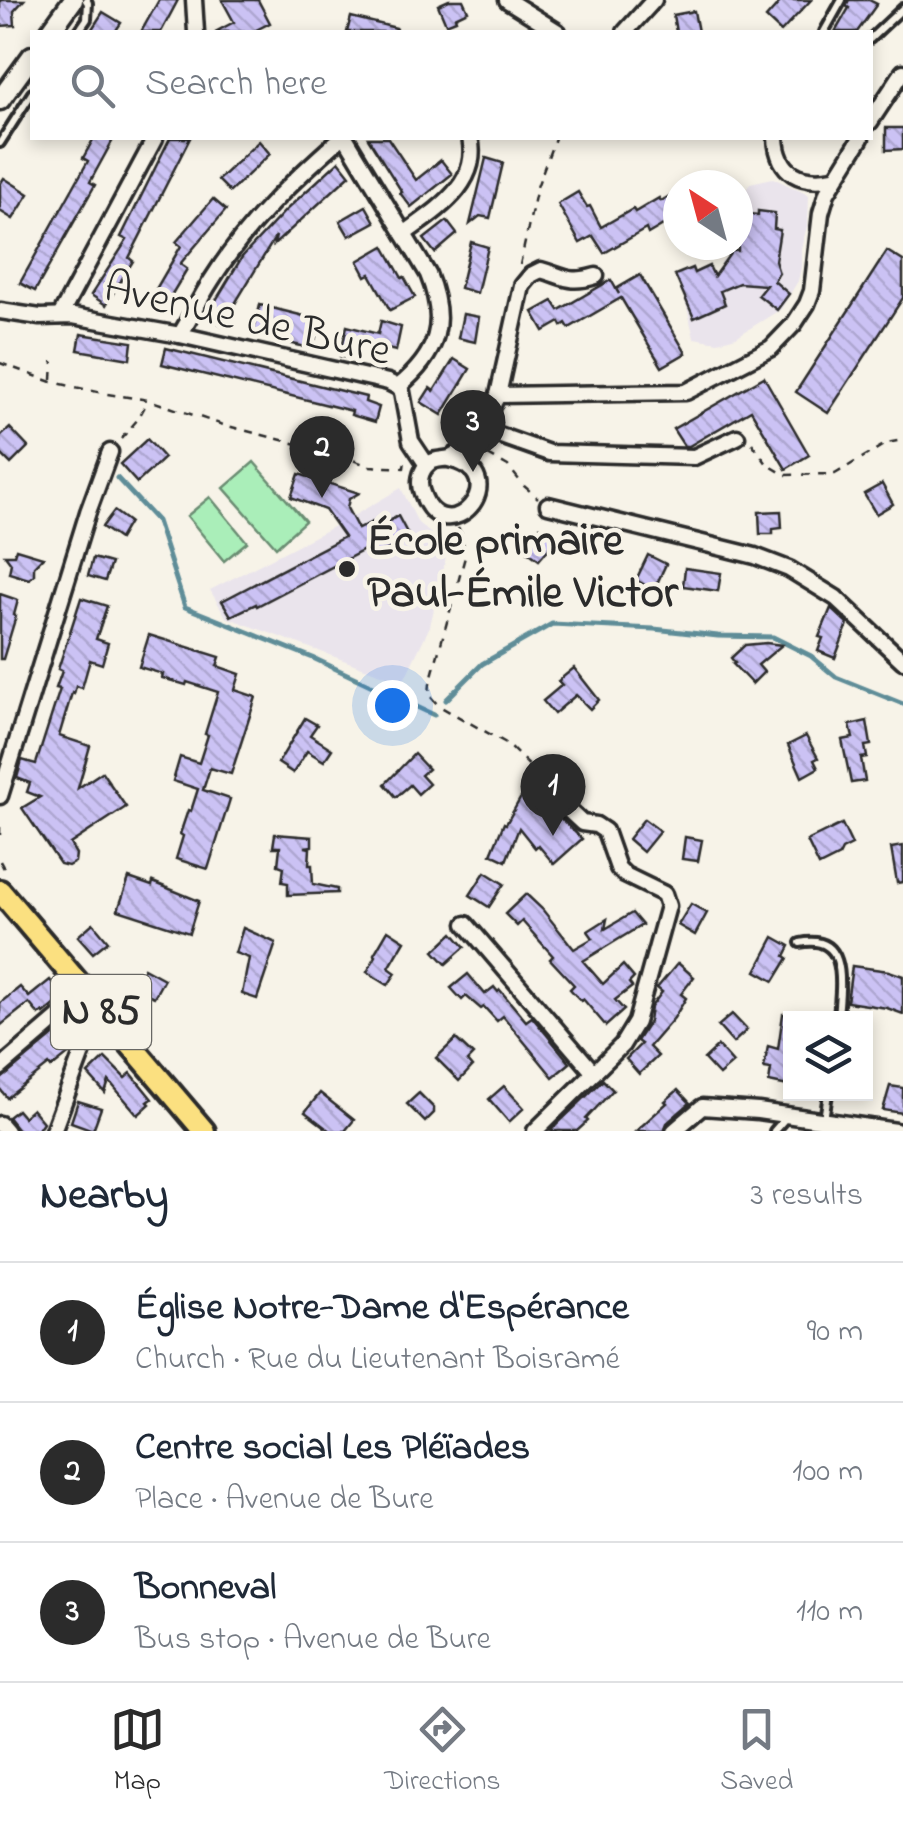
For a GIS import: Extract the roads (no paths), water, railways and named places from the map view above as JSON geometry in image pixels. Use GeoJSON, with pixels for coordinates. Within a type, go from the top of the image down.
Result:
{"type":"FeatureCollection","features":[{"type":"Feature","properties":{"kind":"main road"},"geometry":{"type":"LineString","coordinates":[[52,30],[74,0]]}},
{"type":"Feature","properties":{"kind":"main road"},"geometry":{"type":"LineString","coordinates":[[0,100],[30,59]]}},
{"type":"Feature","properties":{"kind":"main road","name":"N 85"},"geometry":{"type":"LineString","coordinates":[[0,891],[204,1131]]}},
{"type":"Feature","properties":{"kind":"street"},"geometry":{"type":"LineString","coordinates":[[194,0],[196,30]]}},
{"type":"Feature","properties":{"kind":"street"},"geometry":{"type":"LineString","coordinates":[[507,0],[555,30]]}},
{"type":"Feature","properties":{"kind":"street"},"geometry":{"type":"LineString","coordinates":[[627,30],[654,0]]}},
{"type":"Feature","properties":{"kind":"street"},"geometry":{"type":"LineString","coordinates":[[873,117],[903,72]]}},
{"type":"Feature","properties":{"kind":"street"},"geometry":{"type":"LineString","coordinates":[[60,316],[154,140]]}},
{"type":"Feature","properties":{"kind":"street"},"geometry":{"type":"LineString","coordinates":[[180,334],[212,279],[243,237],[301,173],[341,140]]}},
{"type":"Feature","properties":{"kind":"street"},"geometry":{"type":"LineString","coordinates":[[344,140],[428,274],[434,290],[438,320],[433,346],[398,387]]}},
{"type":"Feature","properties":{"kind":"street"},"geometry":{"type":"LineString","coordinates":[[404,234],[458,190],[472,161],[470,140]]}},
{"type":"Feature","properties":{"kind":"street"},"geometry":{"type":"LineString","coordinates":[[776,140],[780,161],[791,172],[818,181],[834,178]]}},
{"type":"Feature","properties":{"kind":"street"},"geometry":{"type":"LineString","coordinates":[[498,395],[686,392],[771,348],[794,324],[812,291],[821,213],[834,178],[860,140]]}},
{"type":"Feature","properties":{"kind":"street"},"geometry":{"type":"LineString","coordinates":[[427,465],[437,459],[448,459],[470,469],[498,395],[522,286],[531,275],[542,270],[580,281],[596,276]]}},
{"type":"Feature","properties":{"kind":"street","name":"Avenue de Bure"},"geometry":{"type":"LineString","coordinates":[[0,310],[40,318],[73,316],[180,334],[382,380],[398,387],[411,441],[427,465],[420,480],[422,494],[443,518],[453,518],[468,510],[477,496],[478,481],[470,469]]}},
{"type":"Feature","properties":{"kind":"street"},"geometry":{"type":"LineString","coordinates":[[481,433],[549,453],[694,457],[737,437]]}},
{"type":"Feature","properties":{"kind":"street"},"geometry":{"type":"LineString","coordinates":[[448,459],[481,433]]}},
{"type":"Feature","properties":{"kind":"street"},"geometry":{"type":"LineString","coordinates":[[0,796],[110,452]]}},
{"type":"Feature","properties":{"kind":"street"},"geometry":{"type":"LineString","coordinates":[[548,505],[755,556],[789,569],[836,598],[903,661]]}},
{"type":"Feature","properties":{"kind":"street"},"geometry":{"type":"LineString","coordinates":[[535,1131],[622,1045],[636,1022],[668,906],[664,894],[618,868],[601,827],[582,823],[552,794]]}},
{"type":"Feature","properties":{"kind":"street"},"geometry":{"type":"LineString","coordinates":[[466,924],[594,1073]]}},
{"type":"Feature","properties":{"kind":"street"},"geometry":{"type":"LineString","coordinates":[[0,1068],[86,994]]}},
{"type":"Feature","properties":{"kind":"street"},"geometry":{"type":"LineString","coordinates":[[53,1131],[94,1021],[102,1012]]}},
{"type":"Feature","properties":{"kind":"street"},"geometry":{"type":"LineString","coordinates":[[674,1131],[702,1106],[789,1114],[896,1131]]}},
{"type":"Feature","properties":{"kind":"street"},"geometry":{"type":"LineString","coordinates":[[0,1124],[6,1131]]}},
{"type":"Feature","properties":{"kind":"lane"},"geometry":{"type":"LineString","coordinates":[[79,30],[87,18],[86,0]]}},
{"type":"Feature","properties":{"kind":"lane"},"geometry":{"type":"LineString","coordinates":[[825,30],[842,0]]}},
{"type":"Feature","properties":{"kind":"lane"},"geometry":{"type":"LineString","coordinates":[[873,36],[903,8]]}},
{"type":"Feature","properties":{"kind":"lane"},"geometry":{"type":"LineString","coordinates":[[0,142],[30,96]]}},
{"type":"Feature","properties":{"kind":"lane"},"geometry":{"type":"LineString","coordinates":[[800,943],[814,940],[838,956],[839,1011]]}},
{"type":"Feature","properties":{"kind":"lane"},"geometry":{"type":"LineString","coordinates":[[824,1120],[827,1101]]}},
{"type":"Feature","properties":{"kind":"lane"},"geometry":{"type":"LineString","coordinates":[[774,1131],[789,1114]]}},
{"type":"Feature","properties":{"kind":"waterway"},"geometry":{"type":"LineString","coordinates":[[117,478],[157,521],[185,607],[313,658],[434,715]]}},
{"type":"Feature","properties":{"kind":"waterway"},"geometry":{"type":"LineString","coordinates":[[446,700],[482,664],[552,624],[773,637],[811,656],[836,677],[903,704]]}},
{"type":"Feature","properties":{"kind":"place","name":"Bonneval"},"geometry":{"type":"Point","coordinates":[473,472]}},
{"type":"Feature","properties":{"kind":"place","name":"Centre social Les Pléïades"},"geometry":{"type":"Point","coordinates":[322,498]}},
{"type":"Feature","properties":{"kind":"place","name":"École primaire Paul-Émile Victor"},"geometry":{"type":"Point","coordinates":[347,569]}},
{"type":"Feature","properties":{"kind":"place","name":"Église Notre-Dame d'Espérance"},"geometry":{"type":"Point","coordinates":[553,836]}}]}
